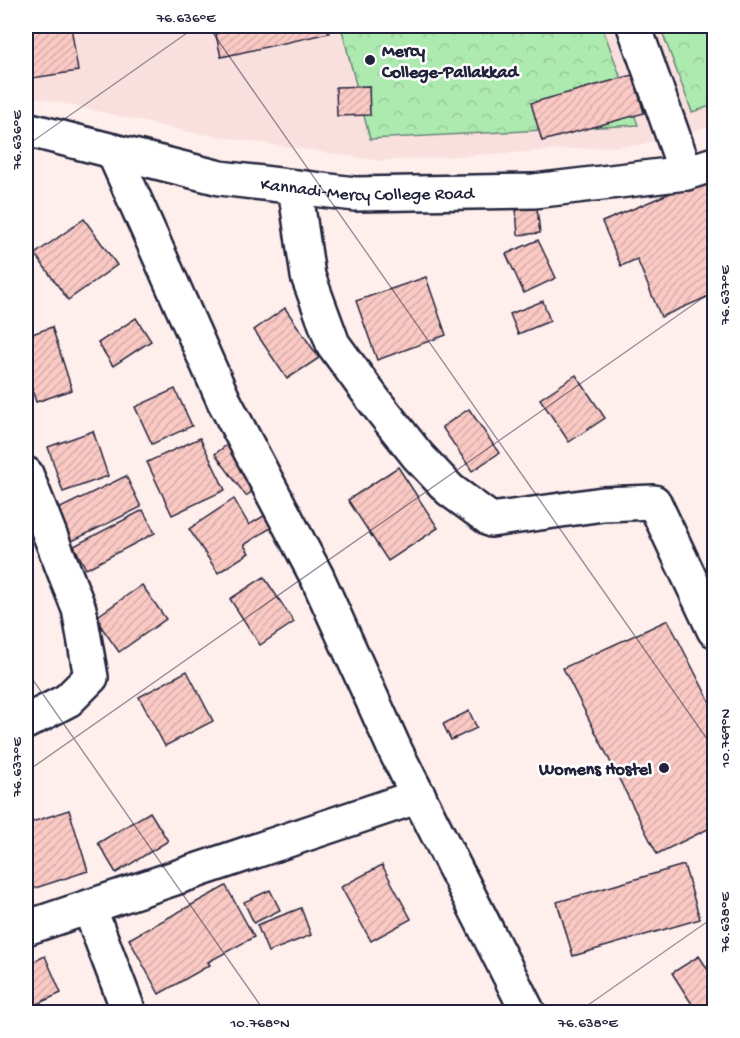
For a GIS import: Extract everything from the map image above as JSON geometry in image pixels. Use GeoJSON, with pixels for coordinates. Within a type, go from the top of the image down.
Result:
{"type":"FeatureCollection","features":[{"type":"Feature","properties":{"kind":"street"},"geometry":{"type":"LineString","coordinates":[[634,26],[700,169]]}},
{"type":"Feature","properties":{"kind":"street","name":"Kannadi-Mercy College Road"},"geometry":{"type":"LineString","coordinates":[[26,129],[220,178],[355,194],[534,191],[700,169]]}},
{"type":"Feature","properties":{"kind":"street"},"geometry":{"type":"LineString","coordinates":[[113,151],[224,401],[317,577],[396,752],[528,1012]]}},
{"type":"Feature","properties":{"kind":"street"},"geometry":{"type":"LineString","coordinates":[[294,187],[308,276],[333,344],[376,404],[418,456],[450,490],[491,520],[603,504],[654,502],[714,630]]}},
{"type":"Feature","properties":{"kind":"street"},"geometry":{"type":"LineString","coordinates":[[26,474],[79,609],[91,677],[68,700],[26,722]]}},
{"type":"Feature","properties":{"kind":"street"},"geometry":{"type":"LineString","coordinates":[[26,928],[419,796]]}},
{"type":"Feature","properties":{"kind":"street"},"geometry":{"type":"LineString","coordinates":[[89,907],[129,1012]]}},
{"type":"Feature","properties":{"kind":"shaded area","name":"Mercy College-Pallakkad"},"geometry":{"type":"Polygon","coordinates":[[[26,26],[714,26],[714,125],[639,145],[381,161],[189,132],[26,95],[26,26]]]}},
{"type":"Feature","properties":{"kind":"green space"},"geometry":{"type":"Polygon","coordinates":[[[341,26],[602,26],[638,125],[370,139],[341,26]]]}},
{"type":"Feature","properties":{"kind":"green space"},"geometry":{"type":"Polygon","coordinates":[[[660,26],[714,26],[714,105],[692,112],[660,26]]]}},
{"type":"Feature","properties":{"kind":"building"},"geometry":{"type":"Polygon","coordinates":[[[26,26],[71,26],[78,71],[26,79],[26,26]]]}},
{"type":"Feature","properties":{"kind":"building"},"geometry":{"type":"Polygon","coordinates":[[[214,26],[327,26],[329,33],[221,57],[214,26]]]}},
{"type":"Feature","properties":{"kind":"building"},"geometry":{"type":"Polygon","coordinates":[[[633,75],[644,113],[542,141],[531,103],[633,75]]]}},
{"type":"Feature","properties":{"kind":"building"},"geometry":{"type":"Polygon","coordinates":[[[369,86],[370,115],[337,116],[336,87],[369,86]]]}},
{"type":"Feature","properties":{"kind":"building"},"geometry":{"type":"Polygon","coordinates":[[[708,177],[714,192],[714,294],[661,317],[637,259],[621,266],[602,222],[708,177]]]}},
{"type":"Feature","properties":{"kind":"building"},"geometry":{"type":"Polygon","coordinates":[[[537,208],[540,233],[518,235],[516,210],[537,208]]]}},
{"type":"Feature","properties":{"kind":"building"},"geometry":{"type":"Polygon","coordinates":[[[84,219],[117,265],[68,300],[35,254],[84,219]]]}},
{"type":"Feature","properties":{"kind":"building"},"geometry":{"type":"Polygon","coordinates":[[[538,240],[556,278],[524,293],[506,254],[538,240]]]}},
{"type":"Feature","properties":{"kind":"building"},"geometry":{"type":"Polygon","coordinates":[[[426,277],[446,335],[377,360],[356,301],[426,277]]]}},
{"type":"Feature","properties":{"kind":"building"},"geometry":{"type":"Polygon","coordinates":[[[543,301],[550,321],[518,334],[510,314],[543,301]]]}},
{"type":"Feature","properties":{"kind":"building"},"geometry":{"type":"Polygon","coordinates":[[[285,308],[319,358],[287,379],[254,330],[285,308]]]}},
{"type":"Feature","properties":{"kind":"building"},"geometry":{"type":"Polygon","coordinates":[[[136,318],[151,341],[113,366],[98,343],[136,318]]]}},
{"type":"Feature","properties":{"kind":"building"},"geometry":{"type":"Polygon","coordinates":[[[52,327],[72,390],[36,402],[26,370],[26,336],[52,327]]]}},
{"type":"Feature","properties":{"kind":"building"},"geometry":{"type":"Polygon","coordinates":[[[576,375],[605,418],[569,442],[540,399],[576,375]]]}},
{"type":"Feature","properties":{"kind":"building"},"geometry":{"type":"Polygon","coordinates":[[[175,389],[192,426],[152,444],[135,407],[175,389]]]}},
{"type":"Feature","properties":{"kind":"building"},"geometry":{"type":"Polygon","coordinates":[[[469,409],[499,453],[472,471],[442,427],[469,409]]]}},
{"type":"Feature","properties":{"kind":"building"},"geometry":{"type":"Polygon","coordinates":[[[93,431],[108,476],[63,492],[48,447],[93,431]]]}},
{"type":"Feature","properties":{"kind":"building"},"geometry":{"type":"Polygon","coordinates":[[[200,438],[225,490],[172,515],[147,462],[200,438]]]}},
{"type":"Feature","properties":{"kind":"building"},"geometry":{"type":"Polygon","coordinates":[[[236,438],[267,480],[246,496],[215,454],[236,438]]]}},
{"type":"Feature","properties":{"kind":"building"},"geometry":{"type":"Polygon","coordinates":[[[398,467],[438,528],[388,561],[348,500],[398,467]]]}},
{"type":"Feature","properties":{"kind":"building"},"geometry":{"type":"Polygon","coordinates":[[[126,476],[141,507],[68,543],[52,512],[126,476]]]}},
{"type":"Feature","properties":{"kind":"building"},"geometry":{"type":"Polygon","coordinates":[[[234,499],[249,525],[267,514],[275,525],[244,545],[249,553],[218,573],[189,529],[234,499]]]}},
{"type":"Feature","properties":{"kind":"building"},"geometry":{"type":"Polygon","coordinates":[[[143,510],[155,533],[86,569],[74,546],[143,510]]]}},
{"type":"Feature","properties":{"kind":"building"},"geometry":{"type":"Polygon","coordinates":[[[264,577],[294,622],[260,645],[230,599],[264,577]]]}},
{"type":"Feature","properties":{"kind":"building"},"geometry":{"type":"Polygon","coordinates":[[[142,585],[166,619],[119,652],[95,618],[142,585]]]}},
{"type":"Feature","properties":{"kind":"building","name":"Womens Hostel"},"geometry":{"type":"Polygon","coordinates":[[[668,620],[714,710],[714,826],[657,854],[563,668],[668,620]]]}},
{"type":"Feature","properties":{"kind":"building"},"geometry":{"type":"Polygon","coordinates":[[[187,671],[213,721],[165,746],[139,697],[187,671]]]}},
{"type":"Feature","properties":{"kind":"building"},"geometry":{"type":"Polygon","coordinates":[[[469,711],[477,728],[451,740],[443,724],[469,711]]]}},
{"type":"Feature","properties":{"kind":"building"},"geometry":{"type":"Polygon","coordinates":[[[69,810],[88,871],[26,891],[26,824],[69,810]]]}},
{"type":"Feature","properties":{"kind":"building"},"geometry":{"type":"Polygon","coordinates":[[[150,812],[168,841],[116,873],[98,843],[150,812]]]}},
{"type":"Feature","properties":{"kind":"building"},"geometry":{"type":"Polygon","coordinates":[[[382,865],[411,919],[371,941],[341,887],[382,865]]]}},
{"type":"Feature","properties":{"kind":"building"},"geometry":{"type":"Polygon","coordinates":[[[684,865],[700,919],[573,956],[557,902],[684,865]]]}},
{"type":"Feature","properties":{"kind":"building"},"geometry":{"type":"Polygon","coordinates":[[[226,886],[254,937],[208,962],[210,965],[159,994],[129,939],[226,886]]]}},
{"type":"Feature","properties":{"kind":"building"},"geometry":{"type":"Polygon","coordinates":[[[270,890],[280,910],[254,923],[244,902],[270,890]]]}},
{"type":"Feature","properties":{"kind":"building"},"geometry":{"type":"Polygon","coordinates":[[[301,908],[311,935],[268,952],[257,925],[301,908]]]}},
{"type":"Feature","properties":{"kind":"building"},"geometry":{"type":"Polygon","coordinates":[[[45,956],[61,993],[26,1009],[26,965],[45,956]]]}},
{"type":"Feature","properties":{"kind":"building"},"geometry":{"type":"Polygon","coordinates":[[[699,956],[714,979],[714,1009],[710,1012],[697,1012],[672,973],[699,956]]]}},
{"type":"Feature","properties":{"kind":"place","name":"Mercy College-Pallakkad"},"geometry":{"type":"Point","coordinates":[370,60]}},
{"type":"Feature","properties":{"kind":"place","name":"Womens Hostel"},"geometry":{"type":"Point","coordinates":[664,768]}}]}
